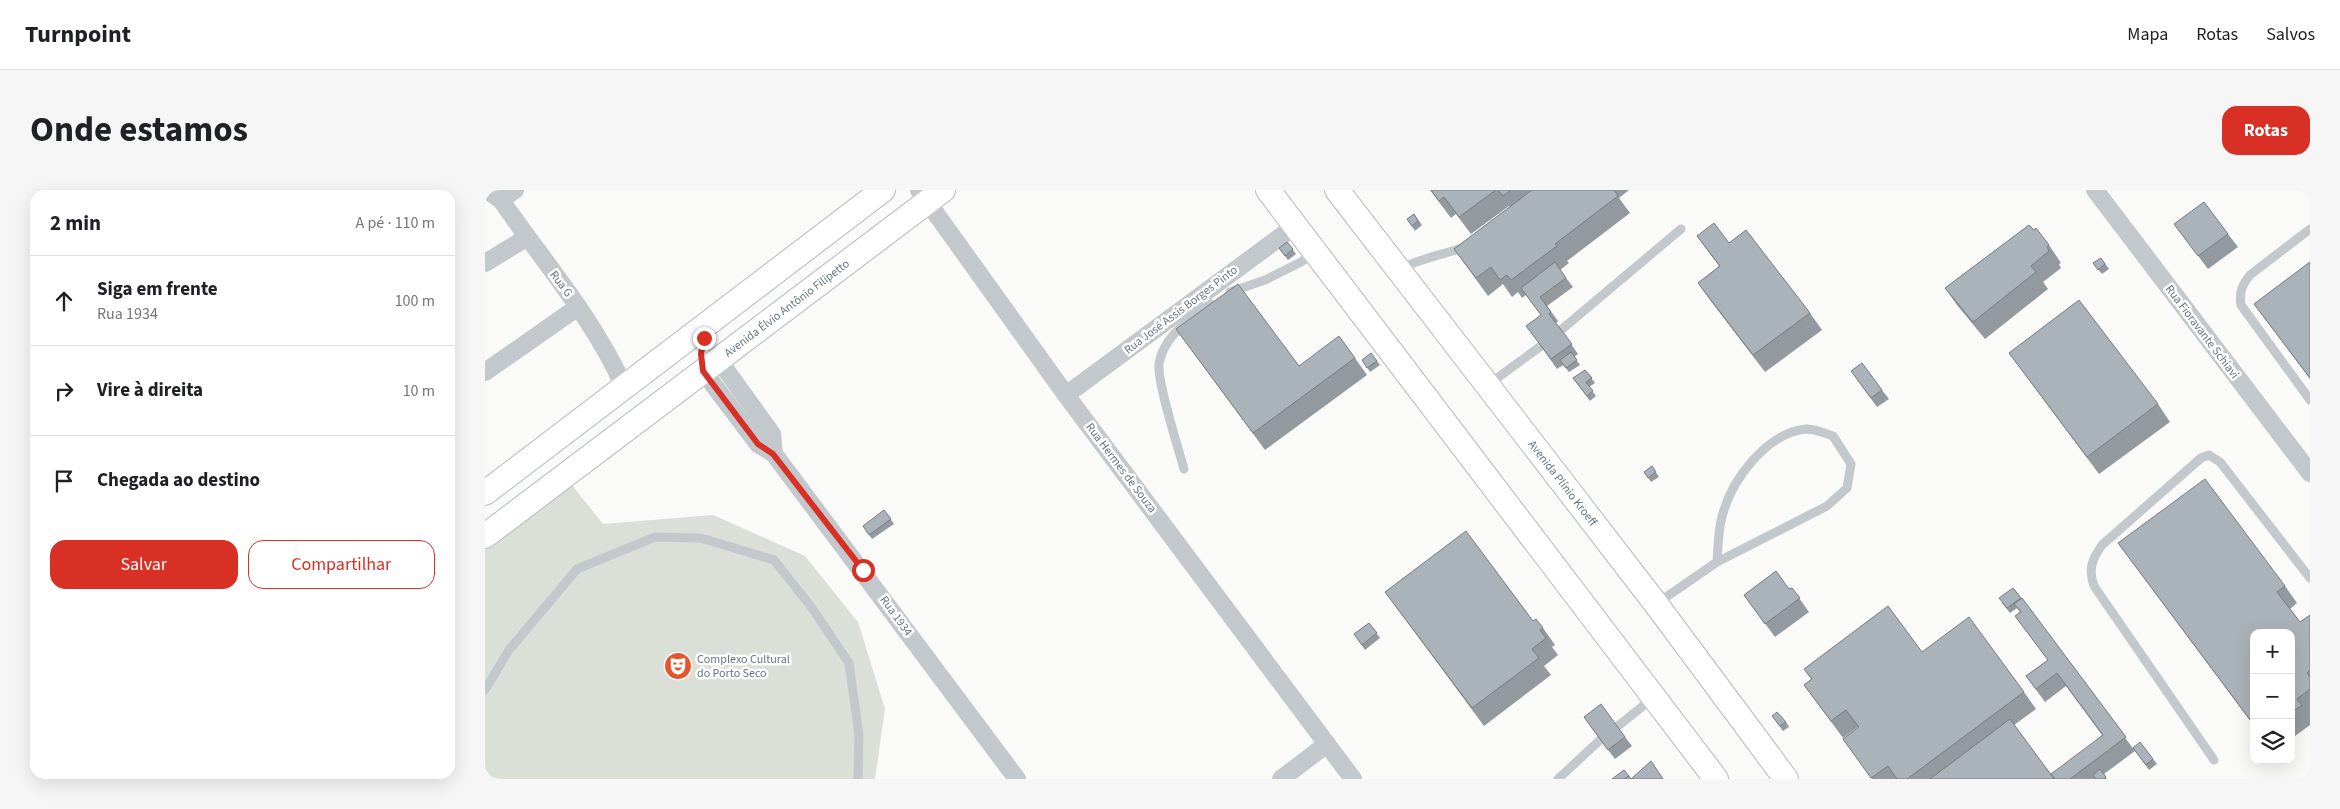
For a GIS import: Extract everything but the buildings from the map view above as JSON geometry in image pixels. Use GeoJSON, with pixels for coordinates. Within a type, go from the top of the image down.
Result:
{"type":"FeatureCollection","features":[{"type":"Feature","properties":{"kind":"main road"},"geometry":{"type":"LineString","coordinates":[[485,492],[883,190]]}},
{"type":"Feature","properties":{"kind":"main road"},"geometry":{"type":"LineString","coordinates":[[1268,190],[1716,779]]}},
{"type":"Feature","properties":{"kind":"main road","name":"Avenida Plínio Kroeff"},"geometry":{"type":"LineString","coordinates":[[1337,190],[1656,604],[1786,779]]}},
{"type":"Feature","properties":{"kind":"main road","name":"Avenida Élvio Antônio Filipetto"},"geometry":{"type":"LineString","coordinates":[[485,536],[707,362],[929,194]]}},
{"type":"Feature","properties":{"kind":"main road"},"geometry":{"type":"LineString","coordinates":[[660,360],[675,354],[707,362],[704,338],[716,317]]}},
{"type":"Feature","properties":{"kind":"street"},"geometry":{"type":"LineString","coordinates":[[494,195],[515,190]]}},
{"type":"Feature","properties":{"kind":"street","name":"Rua Fioravante Schiavi"},"geometry":{"type":"LineString","coordinates":[[2095,190],[2310,473]]}},
{"type":"Feature","properties":{"kind":"street","name":"Rua Hermes de Souza"},"geometry":{"type":"LineString","coordinates":[[929,194],[1066,395],[1353,779]]}},
{"type":"Feature","properties":{"kind":"street","name":"Rua G"},"geometry":{"type":"LineString","coordinates":[[494,195],[578,307],[613,362],[625,387]]}},
{"type":"Feature","properties":{"kind":"street","name":"Rua José Assis Borges Pinto"},"geometry":{"type":"LineString","coordinates":[[1066,395],[1295,226]]}},
{"type":"Feature","properties":{"kind":"street"},"geometry":{"type":"LineString","coordinates":[[485,263],[526,238]]}},
{"type":"Feature","properties":{"kind":"street"},"geometry":{"type":"LineString","coordinates":[[485,372],[578,307]]}},
{"type":"Feature","properties":{"kind":"street","name":"Rua 1934"},"geometry":{"type":"LineString","coordinates":[[707,362],[772,434],[773,454],[1017,779]]}},
{"type":"Feature","properties":{"kind":"street"},"geometry":{"type":"LineString","coordinates":[[1281,779],[1327,744]]}},
{"type":"Feature","properties":{"kind":"lane"},"geometry":{"type":"LineString","coordinates":[[1561,330],[1681,228]]}},
{"type":"Feature","properties":{"kind":"lane"},"geometry":{"type":"LineString","coordinates":[[2310,230],[2250,275],[2242,285],[2239,294],[2241,305],[2310,400]]}},
{"type":"Feature","properties":{"kind":"lane"},"geometry":{"type":"LineString","coordinates":[[1398,270],[1421,259],[1447,254],[1476,243]]}},
{"type":"Feature","properties":{"kind":"lane"},"geometry":{"type":"LineString","coordinates":[[1184,469],[1163,388],[1159,364],[1167,345],[1181,325],[1235,288],[1265,280],[1301,262],[1315,252]]}},
{"type":"Feature","properties":{"kind":"lane"},"geometry":{"type":"LineString","coordinates":[[1487,386],[1541,346]]}},
{"type":"Feature","properties":{"kind":"lane"},"geometry":{"type":"LineString","coordinates":[[1656,604],[1717,562],[1827,506],[1847,488],[1851,464],[1833,436],[1809,429],[1782,435],[1745,467],[1729,494],[1721,518],[1717,562]]}},
{"type":"Feature","properties":{"kind":"lane"},"geometry":{"type":"LineString","coordinates":[[2214,760],[2093,586],[2090,565],[2095,555],[2102,545],[2201,458],[2209,455],[2220,462],[2310,578]]}},
{"type":"Feature","properties":{"kind":"lane"},"geometry":{"type":"LineString","coordinates":[[485,690],[509,650],[577,569],[655,537],[701,538],[775,560],[812,608],[849,663],[859,735],[858,779]]}},
{"type":"Feature","properties":{"kind":"lane"},"geometry":{"type":"LineString","coordinates":[[1618,726],[1654,697]]}},
{"type":"Feature","properties":{"kind":"lane"},"geometry":{"type":"LineString","coordinates":[[1558,779],[1600,740]]}},
{"type":"Feature","properties":{"kind":"shaded area","name":"Complexo Cultural do Porto Seco"},"geometry":{"type":"Polygon","coordinates":[[[572,485],[603,524],[713,515],[805,556],[858,622],[885,709],[875,779],[485,779],[485,550],[572,485]]]}},
{"type":"Feature","properties":{"kind":"place","name":"Complexo Cultural do Porto Seco"},"geometry":{"type":"Point","coordinates":[678,666]}},
{"type":"Feature","properties":{"kind":"route"},"geometry":{"type":"LineString","coordinates":[[704,338],[701,346],[703,371],[758,444],[773,454],[863,570]]}}]}
